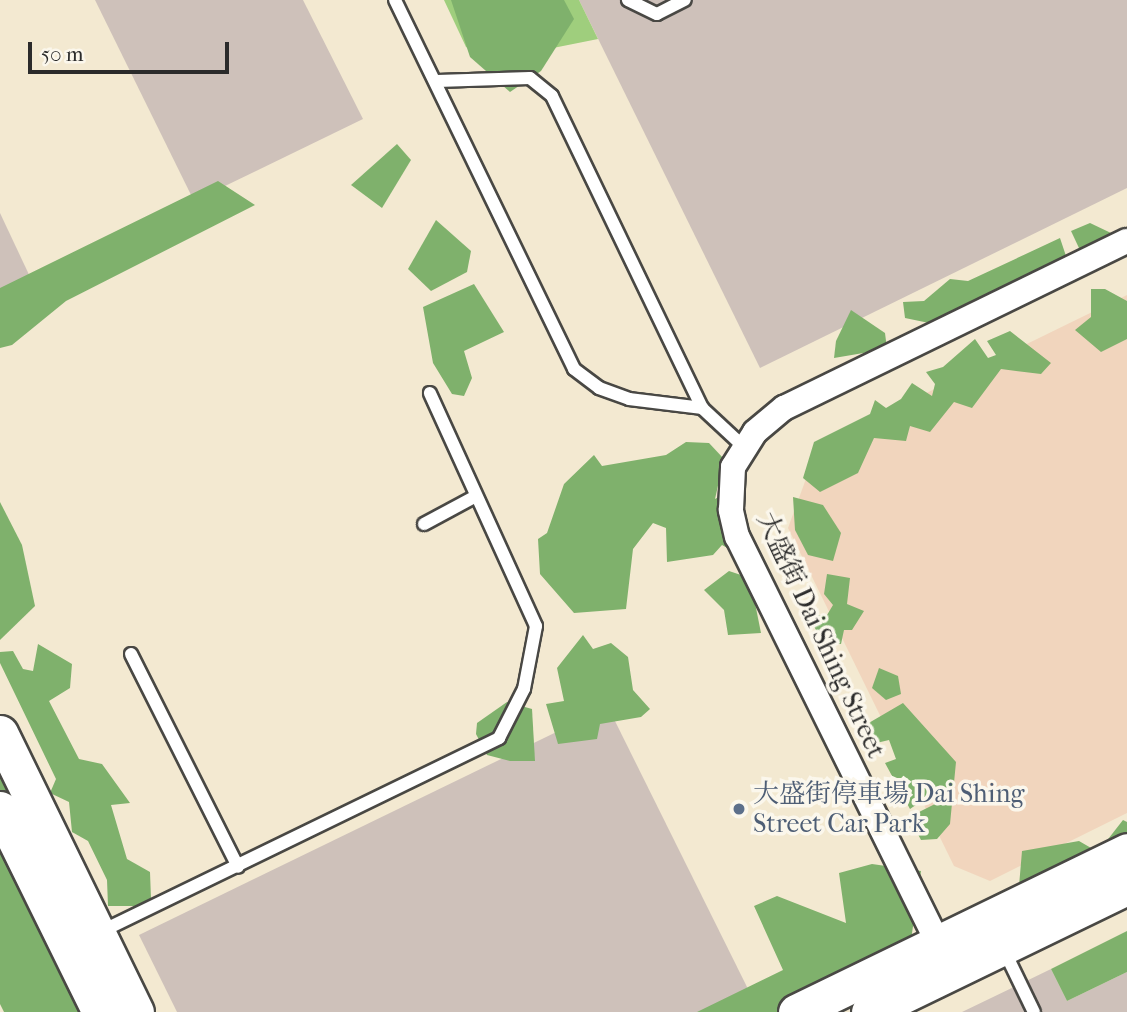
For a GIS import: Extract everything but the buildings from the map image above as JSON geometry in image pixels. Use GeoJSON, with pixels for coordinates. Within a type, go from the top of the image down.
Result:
{"type":"FeatureCollection","features":[{"type":"Feature","properties":{"kind":"street","name":"大盛街 Dai Shing Street"},"geometry":{"type":"LineString","coordinates":[[945,957],[737,537],[731,489],[733,467],[744,447],[784,408],[1127,241]]}},
{"type":"Feature","properties":{"kind":"street"},"geometry":{"type":"LineString","coordinates":[[0,733],[136,1012]]}},
{"type":"Feature","properties":{"kind":"street"},"geometry":{"type":"LineString","coordinates":[[4,827],[100,1012]]}},
{"type":"Feature","properties":{"kind":"street"},"geometry":{"type":"LineString","coordinates":[[870,1012],[945,957],[1127,851]]}},
{"type":"Feature","properties":{"kind":"street"},"geometry":{"type":"LineString","coordinates":[[796,1012],[945,957],[1003,947],[1127,887]]}},
{"type":"Feature","properties":{"kind":"lane"},"geometry":{"type":"LineString","coordinates":[[395,0],[437,81],[574,369],[599,388],[629,399],[702,408]]}},
{"type":"Feature","properties":{"kind":"lane"},"geometry":{"type":"LineString","coordinates":[[628,0],[656,14],[685,0]]}},
{"type":"Feature","properties":{"kind":"lane"},"geometry":{"type":"LineString","coordinates":[[437,81],[530,78],[552,96],[702,408],[744,447]]}},
{"type":"Feature","properties":{"kind":"lane"},"geometry":{"type":"LineString","coordinates":[[98,933],[499,738],[524,689],[536,626],[430,393]]}},
{"type":"Feature","properties":{"kind":"lane"},"geometry":{"type":"LineString","coordinates":[[424,524],[477,496]]}},
{"type":"Feature","properties":{"kind":"lane"},"geometry":{"type":"LineString","coordinates":[[131,654],[238,867]]}},
{"type":"Feature","properties":{"kind":"lane"},"geometry":{"type":"LineString","coordinates":[[1003,947],[1034,1012]]}},
{"type":"Feature","properties":{"kind":"shaded area"},"geometry":{"type":"Polygon","coordinates":[[[95,0],[303,0],[363,119],[194,201],[95,0]]]}},
{"type":"Feature","properties":{"kind":"shaded area"},"geometry":{"type":"Polygon","coordinates":[[[579,0],[1127,0],[1127,188],[760,368],[579,0]]]}},
{"type":"Feature","properties":{"kind":"shaded area"},"geometry":{"type":"Polygon","coordinates":[[[0,213],[32,281],[0,296],[0,213]]]}},
{"type":"Feature","properties":{"kind":"shaded area"},"geometry":{"type":"Polygon","coordinates":[[[1127,295],[1127,813],[990,881],[954,866],[788,528],[818,446],[1127,295]]]}},
{"type":"Feature","properties":{"kind":"shaded area"},"geometry":{"type":"Polygon","coordinates":[[[608,707],[751,995],[716,1012],[177,1012],[139,935],[608,707]]]}},
{"type":"Feature","properties":{"kind":"shaded area"},"geometry":{"type":"Polygon","coordinates":[[[1051,969],[1067,1001],[1127,972],[1127,1012],[962,1012],[1051,969]]]}},
{"type":"Feature","properties":{"kind":"green space"},"geometry":{"type":"Polygon","coordinates":[[[444,0],[579,0],[598,39],[513,56],[486,56],[466,47],[444,0]]]}},
{"type":"Feature","properties":{"kind":"green space"},"geometry":{"type":"Polygon","coordinates":[[[451,0],[564,0],[574,19],[541,71],[510,92],[470,57],[451,0]]]}},
{"type":"Feature","properties":{"kind":"green space"},"geometry":{"type":"Polygon","coordinates":[[[397,144],[411,160],[382,208],[351,185],[397,144]]]}},
{"type":"Feature","properties":{"kind":"green space"},"geometry":{"type":"Polygon","coordinates":[[[218,181],[255,205],[66,301],[12,345],[0,348],[0,288],[218,181]]]}},
{"type":"Feature","properties":{"kind":"green space"},"geometry":{"type":"Polygon","coordinates":[[[436,220],[471,251],[467,272],[431,291],[408,269],[436,220]]]}},
{"type":"Feature","properties":{"kind":"green space"},"geometry":{"type":"Polygon","coordinates":[[[1090,223],[1111,233],[1095,249],[1079,248],[1071,231],[1090,223]]]}},
{"type":"Feature","properties":{"kind":"green space"},"geometry":{"type":"Polygon","coordinates":[[[1060,238],[1066,256],[1051,270],[958,329],[905,318],[903,302],[924,301],[950,279],[968,281],[1060,238]]]}},
{"type":"Feature","properties":{"kind":"green space"},"geometry":{"type":"Polygon","coordinates":[[[474,284],[504,332],[464,351],[472,378],[464,396],[452,394],[433,363],[423,307],[474,284]]]}},
{"type":"Feature","properties":{"kind":"green space"},"geometry":{"type":"Polygon","coordinates":[[[1091,289],[1105,289],[1127,301],[1127,339],[1101,352],[1075,330],[1091,317],[1091,289]]]}},
{"type":"Feature","properties":{"kind":"green space"},"geometry":{"type":"Polygon","coordinates":[[[851,310],[885,333],[887,349],[834,358],[836,341],[851,310]]]}},
{"type":"Feature","properties":{"kind":"green space"},"geometry":{"type":"Polygon","coordinates":[[[1010,331],[1051,363],[1041,374],[1001,369],[972,408],[954,402],[930,432],[910,426],[906,441],[874,438],[858,473],[820,492],[803,478],[814,442],[870,414],[875,400],[886,408],[901,399],[912,383],[932,396],[935,384],[926,372],[943,367],[975,339],[988,358],[996,355],[987,341],[1010,331]]]}},
{"type":"Feature","properties":{"kind":"green space"},"geometry":{"type":"Polygon","coordinates":[[[686,442],[709,443],[724,459],[715,499],[741,484],[745,531],[733,551],[722,545],[713,555],[667,562],[666,528],[653,523],[633,549],[626,609],[574,613],[540,574],[538,539],[547,533],[564,484],[594,455],[602,466],[666,455],[686,442]]]}},
{"type":"Feature","properties":{"kind":"green space"},"geometry":{"type":"Polygon","coordinates":[[[793,497],[823,505],[841,533],[833,561],[808,555],[795,530],[793,497]]]}},
{"type":"Feature","properties":{"kind":"green space"},"geometry":{"type":"Polygon","coordinates":[[[0,502],[22,545],[35,606],[0,640],[0,502]]]}},
{"type":"Feature","properties":{"kind":"green space"},"geometry":{"type":"Polygon","coordinates":[[[729,571],[750,578],[761,633],[728,635],[724,610],[704,590],[729,571]]]}},
{"type":"Feature","properties":{"kind":"green space"},"geometry":{"type":"Polygon","coordinates":[[[827,574],[850,578],[847,604],[864,611],[852,630],[844,630],[841,644],[823,643],[808,615],[827,615],[833,605],[824,594],[827,574]]]}},
{"type":"Feature","properties":{"kind":"green space"},"geometry":{"type":"Polygon","coordinates":[[[583,635],[593,649],[611,643],[628,657],[633,690],[650,709],[641,717],[600,724],[597,739],[558,744],[546,704],[564,701],[557,668],[583,635]]]}},
{"type":"Feature","properties":{"kind":"green space"},"geometry":{"type":"Polygon","coordinates":[[[38,644],[72,664],[70,688],[49,701],[79,759],[102,764],[130,803],[111,805],[127,859],[150,872],[151,899],[138,906],[108,906],[107,880],[88,841],[72,832],[69,802],[50,793],[56,779],[0,663],[0,652],[13,651],[23,669],[33,671],[38,644]]]}},
{"type":"Feature","properties":{"kind":"green space"},"geometry":{"type":"Polygon","coordinates":[[[879,668],[898,676],[901,694],[886,700],[872,688],[879,668]]]}},
{"type":"Feature","properties":{"kind":"green space"},"geometry":{"type":"Polygon","coordinates":[[[507,702],[532,709],[535,761],[510,761],[487,755],[476,734],[477,723],[507,702]]]}},
{"type":"Feature","properties":{"kind":"green space"},"geometry":{"type":"Polygon","coordinates":[[[903,703],[956,762],[950,824],[937,839],[921,840],[909,817],[935,804],[932,794],[910,809],[885,763],[896,759],[889,740],[868,745],[855,731],[903,703]]]}},
{"type":"Feature","properties":{"kind":"green space"},"geometry":{"type":"Polygon","coordinates":[[[0,740],[135,1012],[4,1012],[0,1004],[0,740]]]}},
{"type":"Feature","properties":{"kind":"green space"},"geometry":{"type":"Polygon","coordinates":[[[1123,820],[1127,822],[1127,876],[1019,886],[1022,851],[1079,841],[1098,852],[1123,820]]]}},
{"type":"Feature","properties":{"kind":"green space"},"geometry":{"type":"Polygon","coordinates":[[[872,864],[921,871],[911,940],[828,1012],[697,1012],[783,970],[754,906],[777,896],[846,923],[839,873],[872,864]]]}},
{"type":"Feature","properties":{"kind":"green space"},"geometry":{"type":"Polygon","coordinates":[[[1127,931],[1127,972],[1067,1001],[1051,969],[1127,931]]]}},
{"type":"Feature","properties":{"kind":"place","name":"大盛街停車場 Dai Shing Street Car Park"},"geometry":{"type":"Point","coordinates":[739,809]}}]}
